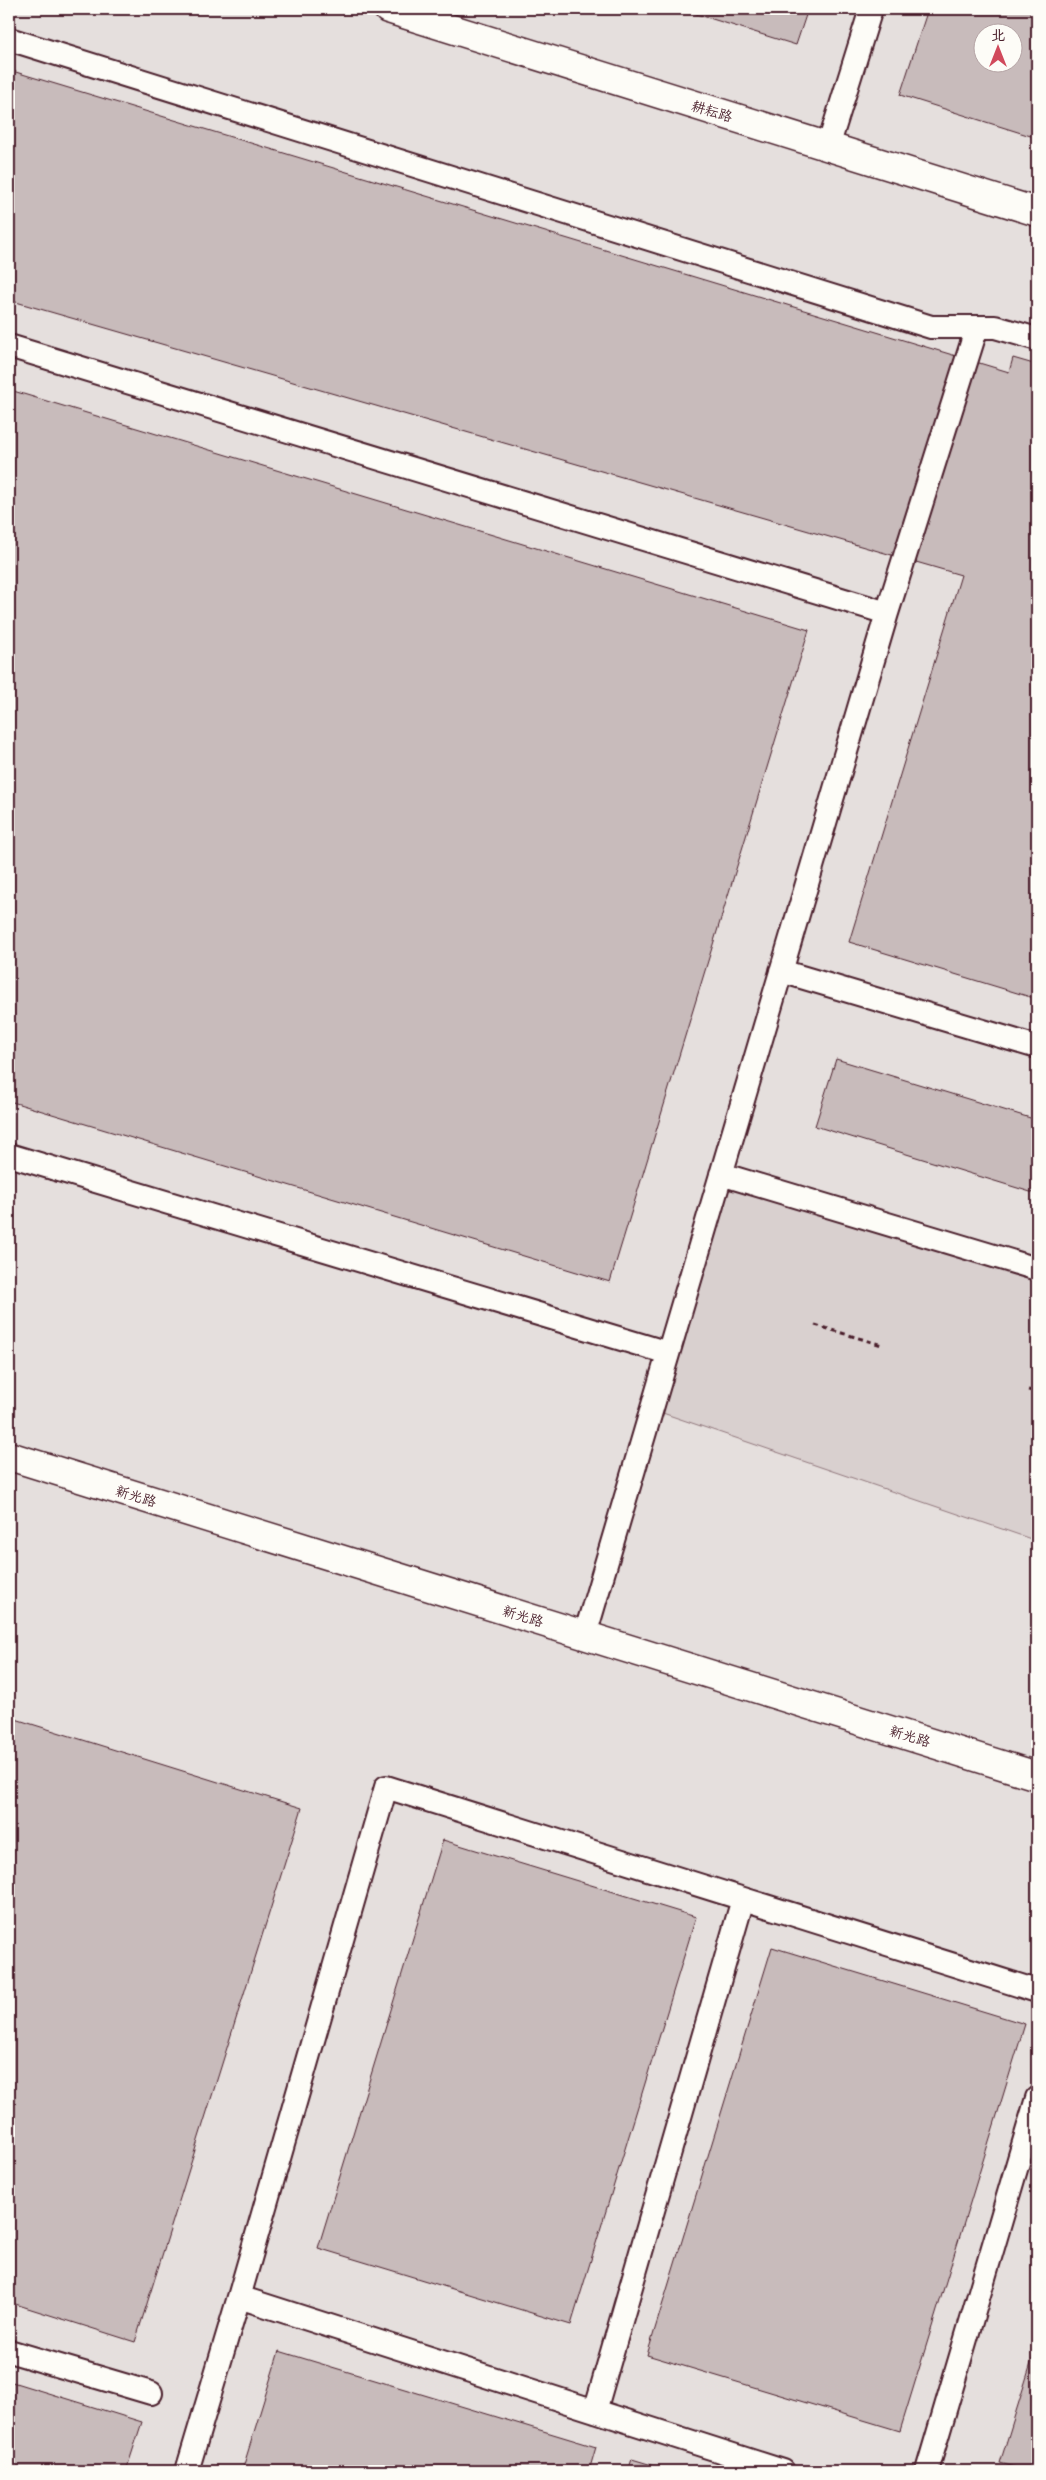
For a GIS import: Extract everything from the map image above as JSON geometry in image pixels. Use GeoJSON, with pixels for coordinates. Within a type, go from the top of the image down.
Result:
{"type":"FeatureCollection","features":[{"type":"Feature","properties":{"kind":"street","name":"耕耘路"},"geometry":{"type":"LineString","coordinates":[[388,9],[1037,212]]}},
{"type":"Feature","properties":{"kind":"street","name":"新光路"},"geometry":{"type":"LineString","coordinates":[[9,1456],[1037,1776]]}},
{"type":"Feature","properties":{"kind":"lane"},"geometry":{"type":"LineString","coordinates":[[828,147],[871,9]]}},
{"type":"Feature","properties":{"kind":"lane"},"geometry":{"type":"LineString","coordinates":[[9,39],[931,326],[994,326],[1037,339]]}},
{"type":"Feature","properties":{"kind":"lane"},"geometry":{"type":"LineString","coordinates":[[585,1635],[888,613],[978,326]]}},
{"type":"Feature","properties":{"kind":"lane"},"geometry":{"type":"LineString","coordinates":[[9,346],[888,613]]}},
{"type":"Feature","properties":{"kind":"lane"},"geometry":{"type":"LineString","coordinates":[[781,971],[1037,1047]]}},
{"type":"Feature","properties":{"kind":"lane"},"geometry":{"type":"LineString","coordinates":[[9,1155],[668,1353]]}},
{"type":"Feature","properties":{"kind":"lane"},"geometry":{"type":"LineString","coordinates":[[721,1174],[1037,1269]]}},
{"type":"Feature","properties":{"kind":"lane"},"geometry":{"type":"LineString","coordinates":[[187,2471],[386,1787],[1037,1991]]}},
{"type":"Feature","properties":{"kind":"lane"},"geometry":{"type":"LineString","coordinates":[[595,2411],[743,1899]]}},
{"type":"Feature","properties":{"kind":"lane"},"geometry":{"type":"LineString","coordinates":[[927,2471],[1037,2098]]}},
{"type":"Feature","properties":{"kind":"lane"},"geometry":{"type":"LineString","coordinates":[[239,2297],[783,2471]]}},
{"type":"Feature","properties":{"kind":"lane"},"geometry":{"type":"LineString","coordinates":[[9,2350],[151,2393]]}},
{"type":"Feature","properties":{"kind":"path"},"geometry":{"type":"LineString","coordinates":[[815,1325],[882,1345]]}},
{"type":"Feature","properties":{"kind":"path"},"geometry":{"type":"LineString","coordinates":[[1028,1390],[1037,1392]]}},
{"type":"Feature","properties":{"kind":"shaded area"},"geometry":{"type":"Polygon","coordinates":[[[9,9],[1037,9],[1037,2471],[9,2471],[9,9]]]}},
{"type":"Feature","properties":{"kind":"shaded area"},"geometry":{"type":"Polygon","coordinates":[[[721,1174],[1037,1269],[1037,1541],[651,1409],[721,1174]]]}},
{"type":"Feature","properties":{"kind":"building"},"geometry":{"type":"Polygon","coordinates":[[[680,9],[808,9],[796,45],[680,9]]]}},
{"type":"Feature","properties":{"kind":"building"},"geometry":{"type":"Polygon","coordinates":[[[928,9],[1037,9],[1037,138],[900,95],[928,9]]]}},
{"type":"Feature","properties":{"kind":"building"},"geometry":{"type":"Polygon","coordinates":[[[9,70],[1009,372],[1013,358],[1037,365],[1037,999],[849,942],[961,575],[9,300],[9,70]]]}},
{"type":"Feature","properties":{"kind":"building"},"geometry":{"type":"Polygon","coordinates":[[[10,390],[809,630],[610,1282],[9,1101],[10,390]]]}},
{"type":"Feature","properties":{"kind":"building"},"geometry":{"type":"Polygon","coordinates":[[[836,1059],[1037,1120],[1037,1194],[815,1126],[836,1059]]]}},
{"type":"Feature","properties":{"kind":"building"},"geometry":{"type":"Polygon","coordinates":[[[9,1717],[302,1808],[135,2342],[9,2302],[9,1717]]]}},
{"type":"Feature","properties":{"kind":"building"},"geometry":{"type":"Polygon","coordinates":[[[443,1840],[696,1917],[571,2325],[318,2248],[443,1840]]]}},
{"type":"Feature","properties":{"kind":"building"},"geometry":{"type":"Polygon","coordinates":[[[772,1947],[1025,2024],[900,2431],[647,2355],[772,1947]]]}},
{"type":"Feature","properties":{"kind":"building"},"geometry":{"type":"Polygon","coordinates":[[[1037,2344],[1037,2471],[1029,2471],[1000,2463],[1037,2344]]]}},
{"type":"Feature","properties":{"kind":"building"},"geometry":{"type":"Polygon","coordinates":[[[279,2351],[596,2447],[589,2471],[242,2471],[279,2351]]]}},
{"type":"Feature","properties":{"kind":"building"},"geometry":{"type":"Polygon","coordinates":[[[9,2381],[142,2422],[126,2471],[9,2471],[9,2381]]]}},
{"type":"Feature","properties":{"kind":"building"},"geometry":{"type":"Polygon","coordinates":[[[632,2459],[672,2471],[628,2471],[632,2459]]]}}]}
